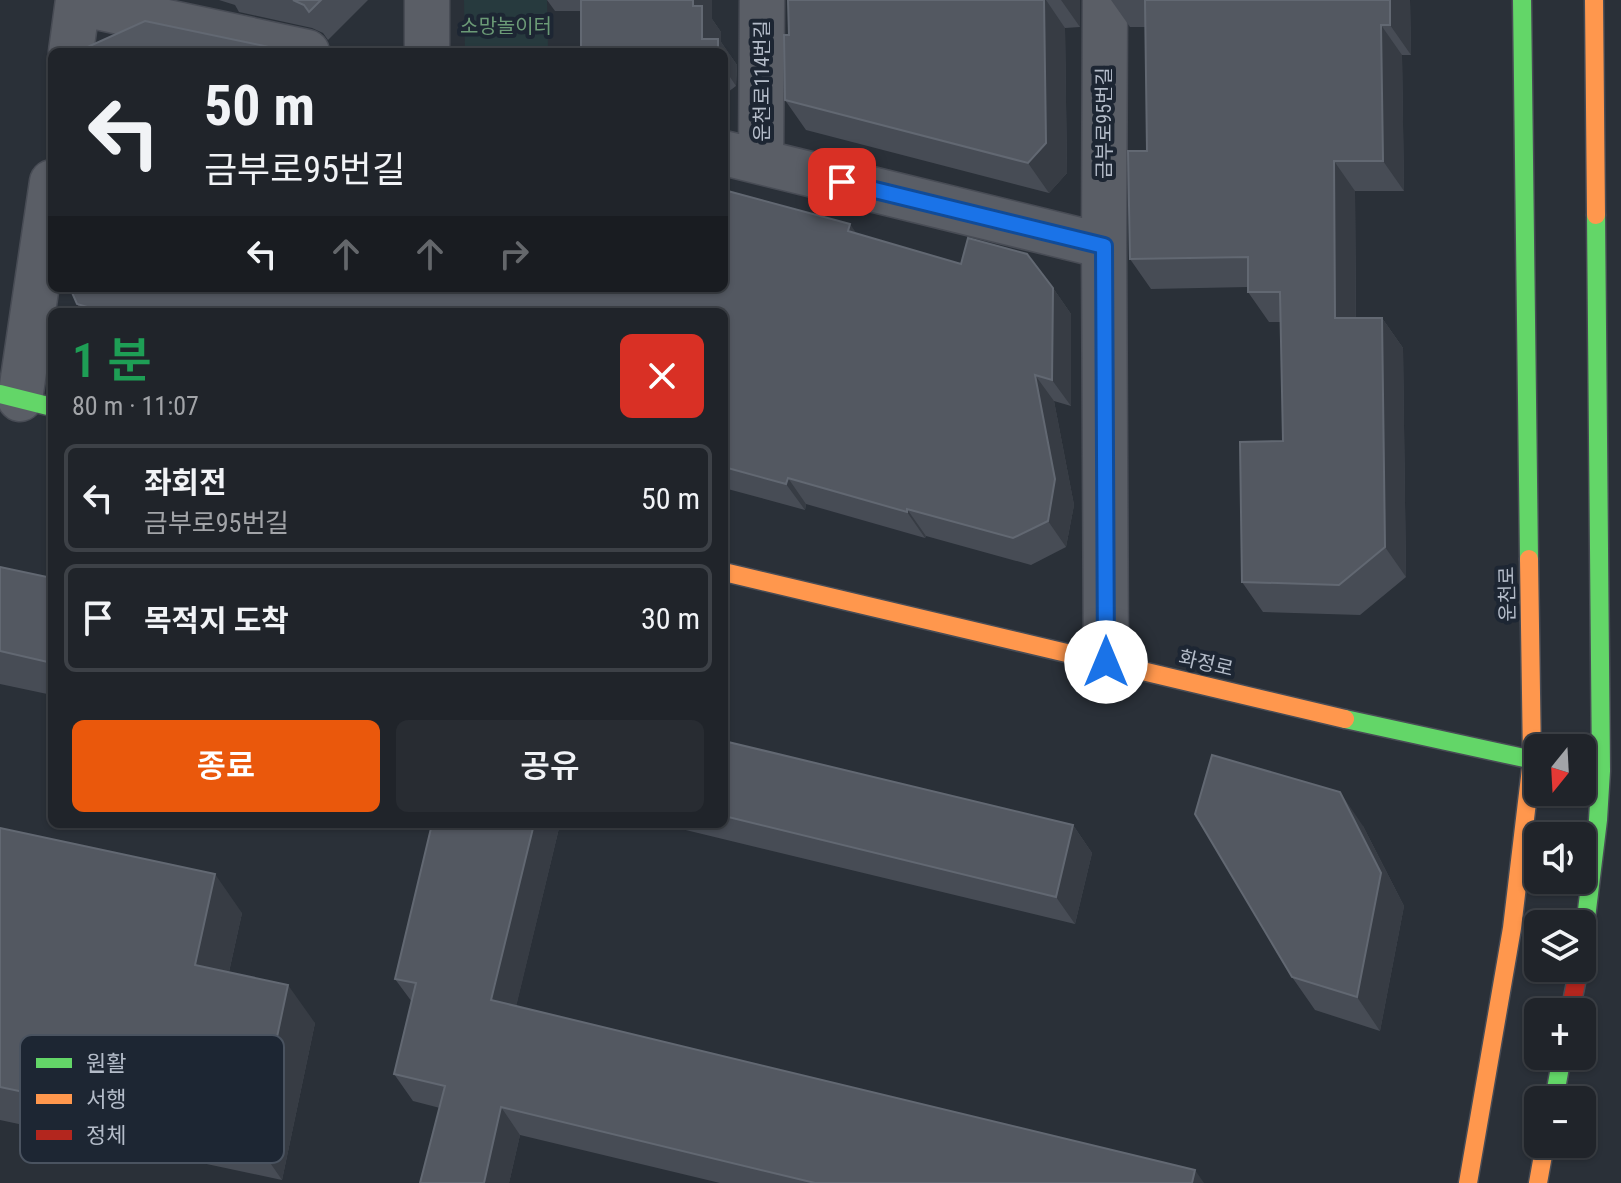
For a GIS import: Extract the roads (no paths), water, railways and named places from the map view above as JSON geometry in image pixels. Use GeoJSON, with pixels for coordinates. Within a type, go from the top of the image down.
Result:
{"type":"FeatureCollection","features":[{"type":"Feature","properties":{"kind":"street"},"geometry":{"type":"LineString","coordinates":[[427,0],[427,48]]}},
{"type":"Feature","properties":{"kind":"street","name":"운천로114번길"},"geometry":{"type":"LineString","coordinates":[[743,158],[762,0]]}},
{"type":"Feature","properties":{"kind":"street","name":"금부로95번길"},"geometry":{"type":"LineString","coordinates":[[1105,0],[1106,662]]}},
{"type":"Feature","properties":{"kind":"street","name":"운천로"},"geometry":{"type":"LineString","coordinates":[[1522,0],[1535,734]]}},
{"type":"Feature","properties":{"kind":"street"},"geometry":{"type":"LineString","coordinates":[[1587,910],[1601,770],[1594,0]]}},
{"type":"Feature","properties":{"kind":"street"},"geometry":{"type":"LineString","coordinates":[[72,48],[78,2],[289,48]]}},
{"type":"Feature","properties":{"kind":"street"},"geometry":{"type":"LineString","coordinates":[[743,158],[1104,246]]}},
{"type":"Feature","properties":{"kind":"street"},"geometry":{"type":"LineString","coordinates":[[24,400],[48,213]]}},
{"type":"Feature","properties":{"kind":"street","name":"화정로"},"geometry":{"type":"LineString","coordinates":[[728,573],[1524,759]]}},
{"type":"Feature","properties":{"kind":"street","name":"운천로"},"geometry":{"type":"LineString","coordinates":[[1468,1183],[1512,928],[1529,806]]}},
{"type":"Feature","properties":{"kind":"street"},"geometry":{"type":"LineString","coordinates":[[1538,1183],[1542,1158]]}},
{"type":"Feature","properties":{"kind":"park label","name":"소망놀이터"},"geometry":{"type":"Point","coordinates":[506,26]}}]}
